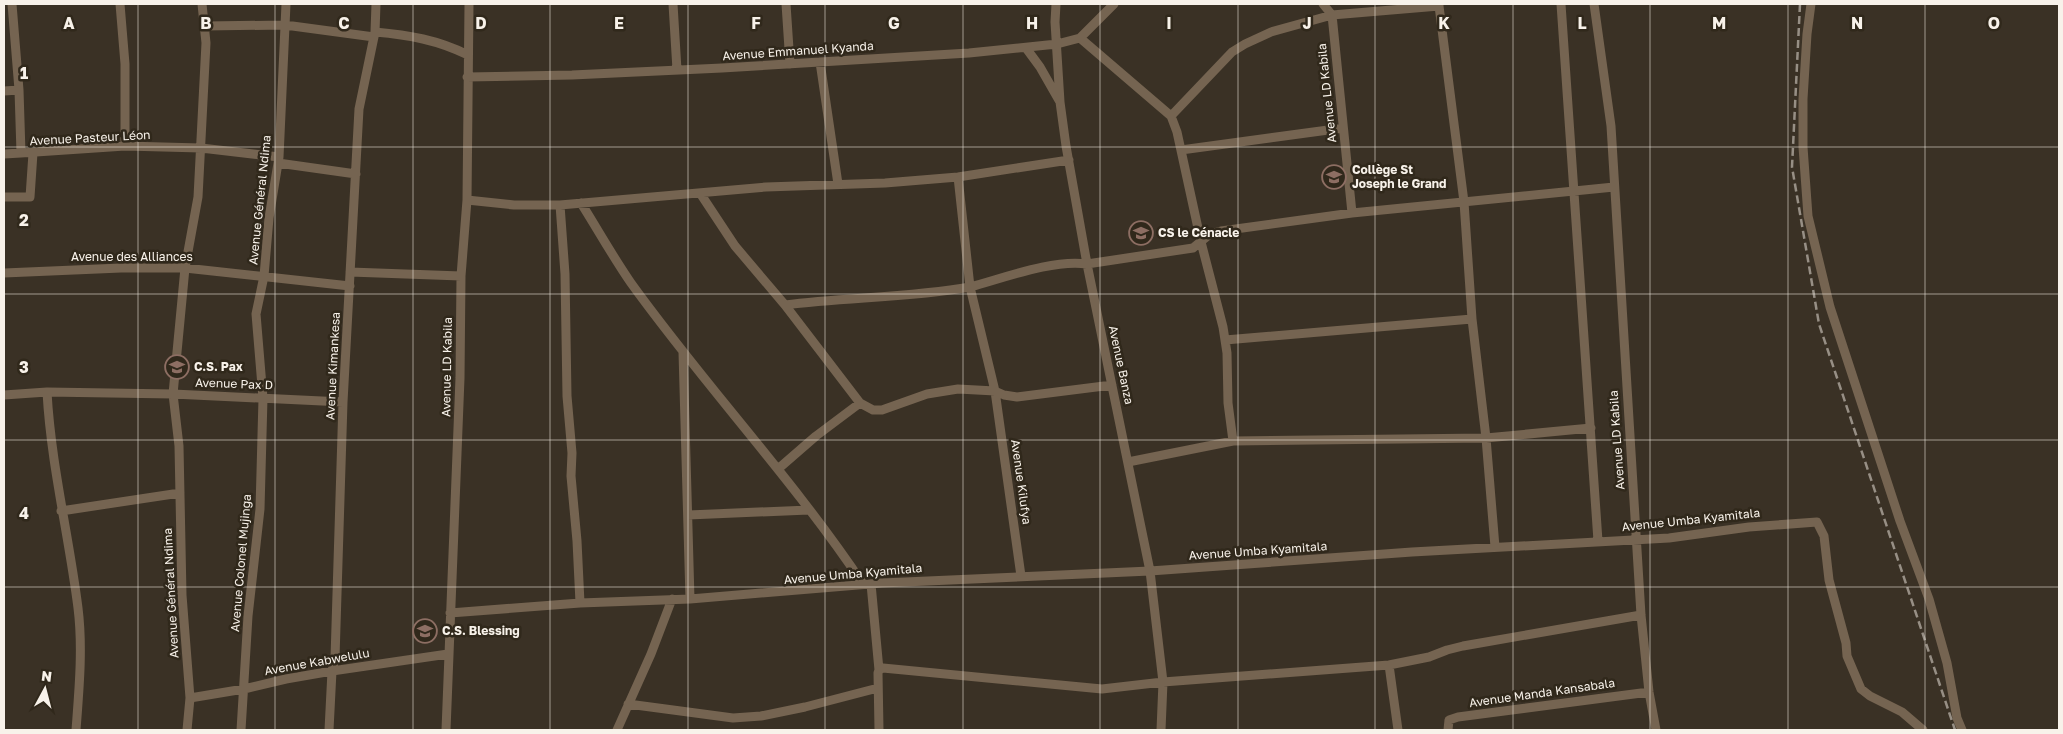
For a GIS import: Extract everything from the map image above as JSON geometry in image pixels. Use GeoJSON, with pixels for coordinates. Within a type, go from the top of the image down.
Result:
{"type":"FeatureCollection","features":[{"type":"Feature","properties":{"kind":"street"},"geometry":{"type":"LineString","coordinates":[[120,4],[125,64],[125,146]]}},
{"type":"Feature","properties":{"kind":"street","name":"Avenue Général Ndima"},"geometry":{"type":"LineString","coordinates":[[187,730],[190,698],[182,595],[178,446],[173,394],[185,268],[198,197],[205,26],[202,4]]}},
{"type":"Feature","properties":{"kind":"street","name":"Avenue Général Ndima"},"geometry":{"type":"LineString","coordinates":[[263,398],[256,314],[264,276],[269,218],[278,160],[286,4]]}},
{"type":"Feature","properties":{"kind":"street","name":"Avenue Kimankesa"},"geometry":{"type":"LineString","coordinates":[[330,730],[332,671],[336,658],[343,402],[359,109],[375,34],[376,4]]}},
{"type":"Feature","properties":{"kind":"street","name":"Avenue LD Kabila"},"geometry":{"type":"LineString","coordinates":[[446,730],[460,378],[462,276],[467,200],[469,4]]}},
{"type":"Feature","properties":{"kind":"street"},"geometry":{"type":"LineString","coordinates":[[672,4],[677,70]]}},
{"type":"Feature","properties":{"kind":"street"},"geometry":{"type":"LineString","coordinates":[[786,4],[790,64]]}},
{"type":"Feature","properties":{"kind":"street","name":"Avenue Banza"},"geometry":{"type":"LineString","coordinates":[[1056,4],[1055,22],[1060,102],[1069,160],[1087,264],[1150,571],[1163,682],[1161,730]]}},
{"type":"Feature","properties":{"kind":"street"},"geometry":{"type":"LineString","coordinates":[[1114,4],[1080,38],[1171,116],[1181,150],[1225,340],[1228,403],[1233,441]]}},
{"type":"Feature","properties":{"kind":"street"},"geometry":{"type":"LineString","coordinates":[[1323,4],[1332,15]]}},
{"type":"Feature","properties":{"kind":"street","name":"Avenue LD Kabila"},"geometry":{"type":"LineString","coordinates":[[1560,4],[1575,190],[1598,541]]}},
{"type":"Feature","properties":{"kind":"street","name":"Avenue LD Kabila"},"geometry":{"type":"LineString","coordinates":[[1594,4],[1611,126],[1641,615],[1649,692],[1656,730]]}},
{"type":"Feature","properties":{"kind":"street"},"geometry":{"type":"LineString","coordinates":[[1811,4],[1803,99],[1803,147],[1808,216],[1830,307],[1900,521],[1929,599],[1947,663],[1957,718],[1962,730]]}},
{"type":"Feature","properties":{"kind":"street"},"geometry":{"type":"LineString","coordinates":[[1171,116],[1232,52],[1271,32],[1332,15],[1439,5],[1464,202],[1472,319],[1486,438],[1495,547]]}},
{"type":"Feature","properties":{"kind":"street"},"geometry":{"type":"LineString","coordinates":[[9,9],[19,90],[22,153]]}},
{"type":"Feature","properties":{"kind":"street","name":"Avenue LD Kabila"},"geometry":{"type":"LineString","coordinates":[[1332,15],[1352,213]]}},
{"type":"Feature","properties":{"kind":"street"},"geometry":{"type":"LineString","coordinates":[[205,26],[285,26],[420,37],[437,41],[468,55]]}},
{"type":"Feature","properties":{"kind":"street","name":"Avenue Emmanuel Kyanda"},"geometry":{"type":"LineString","coordinates":[[467,78],[572,75],[790,64],[1026,48],[1057,44],[1080,38]]}},
{"type":"Feature","properties":{"kind":"street"},"geometry":{"type":"LineString","coordinates":[[1026,48],[1040,67],[1060,102]]}},
{"type":"Feature","properties":{"kind":"street"},"geometry":{"type":"LineString","coordinates":[[820,62],[838,184]]}},
{"type":"Feature","properties":{"kind":"street"},"geometry":{"type":"LineString","coordinates":[[4,91],[19,90]]}},
{"type":"Feature","properties":{"kind":"street"},"geometry":{"type":"LineString","coordinates":[[1181,150],[1343,128]]}},
{"type":"Feature","properties":{"kind":"street","name":"Avenue Pasteur Léon"},"geometry":{"type":"LineString","coordinates":[[4,154],[125,146],[201,148],[356,174]]}},
{"type":"Feature","properties":{"kind":"street"},"geometry":{"type":"LineString","coordinates":[[4,197],[30,198],[33,153]]}},
{"type":"Feature","properties":{"kind":"street"},"geometry":{"type":"LineString","coordinates":[[467,200],[514,206],[560,205],[812,184],[958,178],[1069,160]]}},
{"type":"Feature","properties":{"kind":"street","name":"Avenue Kilufya"},"geometry":{"type":"LineString","coordinates":[[958,178],[970,287],[995,391],[1021,576]]}},
{"type":"Feature","properties":{"kind":"street"},"geometry":{"type":"LineString","coordinates":[[784,305],[846,298],[947,291],[970,287],[1056,264],[1074,262],[1087,264],[1192,248],[1210,234],[1221,231],[1352,213],[1614,187]]}},
{"type":"Feature","properties":{"kind":"street"},"geometry":{"type":"LineString","coordinates":[[700,193],[735,246],[784,305],[860,403],[866,407],[882,410],[927,394],[958,388],[995,391],[1017,397],[1112,384]]}},
{"type":"Feature","properties":{"kind":"street"},"geometry":{"type":"LineString","coordinates":[[581,203],[622,269],[684,352],[867,584],[879,670],[880,730]]}},
{"type":"Feature","properties":{"kind":"street"},"geometry":{"type":"LineString","coordinates":[[560,205],[565,274],[567,396],[572,453],[571,476],[580,603]]}},
{"type":"Feature","properties":{"kind":"street","name":"Avenue des Alliances"},"geometry":{"type":"LineString","coordinates":[[4,273],[121,268],[185,268],[350,286]]}},
{"type":"Feature","properties":{"kind":"street"},"geometry":{"type":"LineString","coordinates":[[350,272],[462,276]]}},
{"type":"Feature","properties":{"kind":"street"},"geometry":{"type":"LineString","coordinates":[[1225,340],[1472,319]]}},
{"type":"Feature","properties":{"kind":"street"},"geometry":{"type":"LineString","coordinates":[[684,352],[690,599]]}},
{"type":"Feature","properties":{"kind":"street"},"geometry":{"type":"LineString","coordinates":[[47,392],[48,418],[61,511],[78,609],[80,680],[76,730]]}},
{"type":"Feature","properties":{"kind":"street","name":"Avenue Pax D"},"geometry":{"type":"LineString","coordinates":[[4,395],[47,392],[173,394],[343,402]]}},
{"type":"Feature","properties":{"kind":"street","name":"Avenue Colonel Mujinga"},"geometry":{"type":"LineString","coordinates":[[241,730],[248,616],[260,509],[263,398]]}},
{"type":"Feature","properties":{"kind":"street"},"geometry":{"type":"LineString","coordinates":[[778,469],[816,436],[860,403]]}},
{"type":"Feature","properties":{"kind":"street"},"geometry":{"type":"LineString","coordinates":[[1128,462],[1233,441],[1486,438],[1591,428]]}},
{"type":"Feature","properties":{"kind":"street"},"geometry":{"type":"LineString","coordinates":[[61,511],[180,493]]}},
{"type":"Feature","properties":{"kind":"street"},"geometry":{"type":"LineString","coordinates":[[688,515],[809,510]]}},
{"type":"Feature","properties":{"kind":"street","name":"Avenue Umba Kyamitala"},"geometry":{"type":"LineString","coordinates":[[450,613],[580,603],[690,599],[867,584],[1150,571],[1495,547],[1669,538],[1749,527],[1818,522],[1824,536],[1829,580],[1846,643],[1847,656],[1861,689],[1870,696],[1902,712],[1923,730]]}},
{"type":"Feature","properties":{"kind":"street"},"geometry":{"type":"LineString","coordinates":[[617,730],[651,654],[672,599]]}},
{"type":"Feature","properties":{"kind":"street"},"geometry":{"type":"LineString","coordinates":[[879,670],[883,668],[1102,689],[1163,682],[1389,665],[1429,657],[1463,646],[1641,615]]}},
{"type":"Feature","properties":{"kind":"street","name":"Avenue Kabwelulu"},"geometry":{"type":"LineString","coordinates":[[190,698],[244,690],[286,679],[332,671],[448,654]]}},
{"type":"Feature","properties":{"kind":"street"},"geometry":{"type":"LineString","coordinates":[[1389,665],[1398,730]]}},
{"type":"Feature","properties":{"kind":"street"},"geometry":{"type":"LineString","coordinates":[[628,704],[733,718],[761,716],[805,707],[878,688]]}},
{"type":"Feature","properties":{"kind":"street","name":"Avenue Manda Kansabala"},"geometry":{"type":"LineString","coordinates":[[1448,730],[1449,720],[1458,717],[1649,692]]}},
{"type":"Feature","properties":{"kind":"railway"},"geometry":{"type":"LineString","coordinates":[[1800,4],[1792,167],[1819,324],[1955,730]]}},
{"type":"Feature","properties":{"kind":"place","name":"Collège St Joseph le Grand"},"geometry":{"type":"Point","coordinates":[1334,177]}},
{"type":"Feature","properties":{"kind":"place","name":"CS le Cénacle"},"geometry":{"type":"Point","coordinates":[1141,233]}},
{"type":"Feature","properties":{"kind":"place","name":"C.S. Pax"},"geometry":{"type":"Point","coordinates":[177,367]}},
{"type":"Feature","properties":{"kind":"place","name":"C.S. Blessing"},"geometry":{"type":"Point","coordinates":[425,631]}}]}
